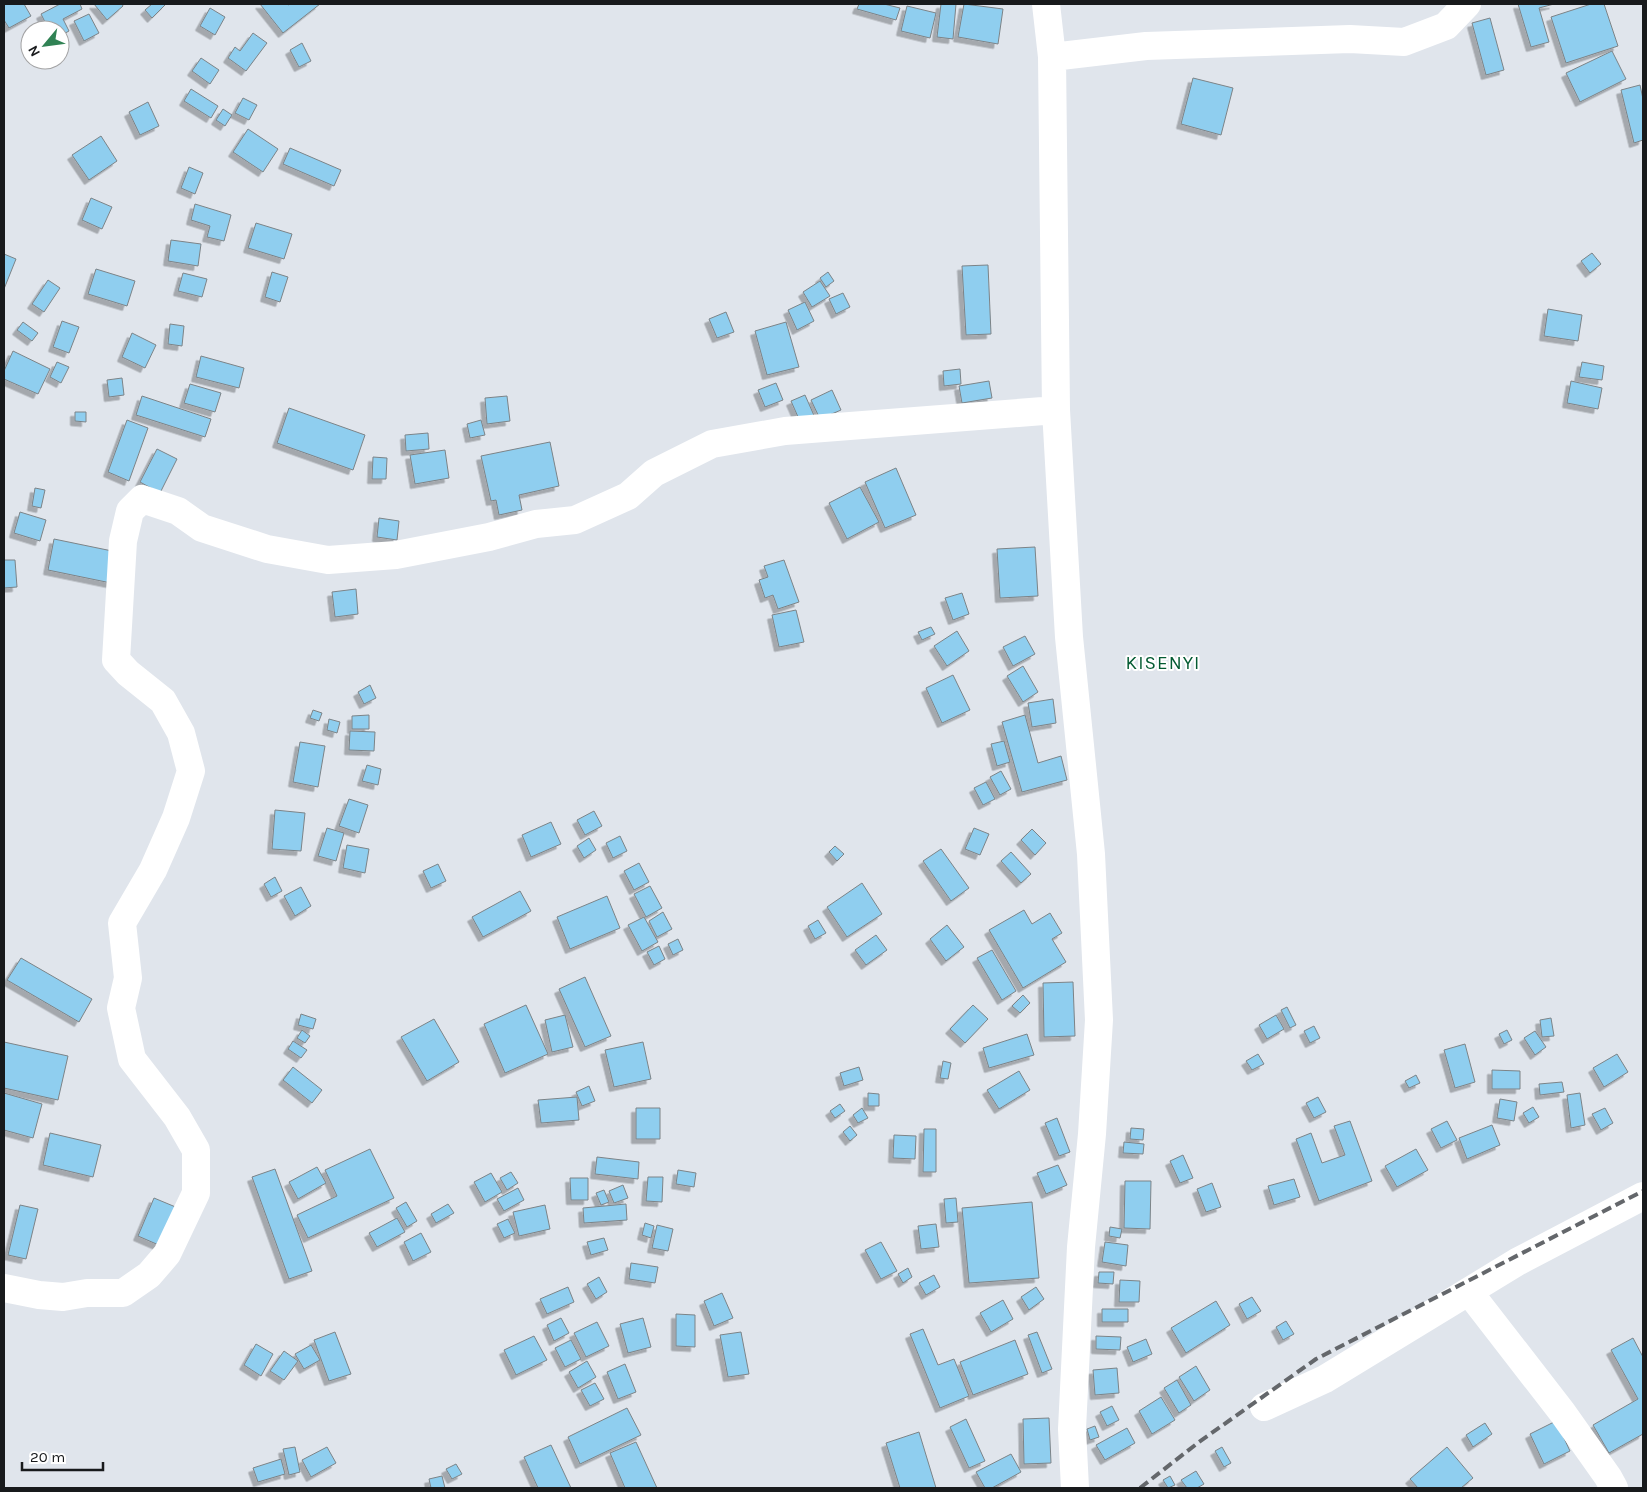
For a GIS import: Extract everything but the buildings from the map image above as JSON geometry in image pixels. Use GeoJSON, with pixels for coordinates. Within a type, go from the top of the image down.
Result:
{"type":"FeatureCollection","features":[{"type":"Feature","properties":{"kind":"street"},"geometry":{"type":"LineString","coordinates":[[1046,4],[1052,57],[1056,410],[1069,637],[1091,854],[1099,1020],[1092,1134],[1080,1266],[1072,1429],[1075,1488]]}},
{"type":"Feature","properties":{"kind":"street"},"geometry":{"type":"LineString","coordinates":[[1052,57],[1146,46],[1350,39],[1404,42],[1446,26],[1467,4]]}},
{"type":"Feature","properties":{"kind":"street"},"geometry":{"type":"LineString","coordinates":[[4,1288],[39,1295],[63,1297],[87,1292],[123,1293],[149,1275],[167,1254],[196,1194],[196,1150],[177,1117],[132,1059],[121,1008],[128,978],[122,923],[157,862],[176,818],[191,771],[181,732],[164,700],[128,674],[116,660],[123,541],[130,511],[142,499],[178,511],[202,528],[267,549],[328,560],[396,555],[488,537],[536,524],[576,520],[628,496],[654,473],[712,444],[785,431],[1056,410]]}},
{"type":"Feature","properties":{"kind":"street"},"geometry":{"type":"LineString","coordinates":[[1264,1407],[1325,1379],[1517,1262],[1643,1196]]}},
{"type":"Feature","properties":{"kind":"street"},"geometry":{"type":"LineString","coordinates":[[1469,1292],[1562,1412],[1614,1488]]}},
{"type":"Feature","properties":{"kind":"railway"},"geometry":{"type":"LineString","coordinates":[[1140,1488],[1199,1442],[1316,1359],[1643,1191]]}},
{"type":"Feature","properties":{"kind":"district","name":"KISENYI"},"geometry":{"type":"Point","coordinates":[1163,662]}}]}
